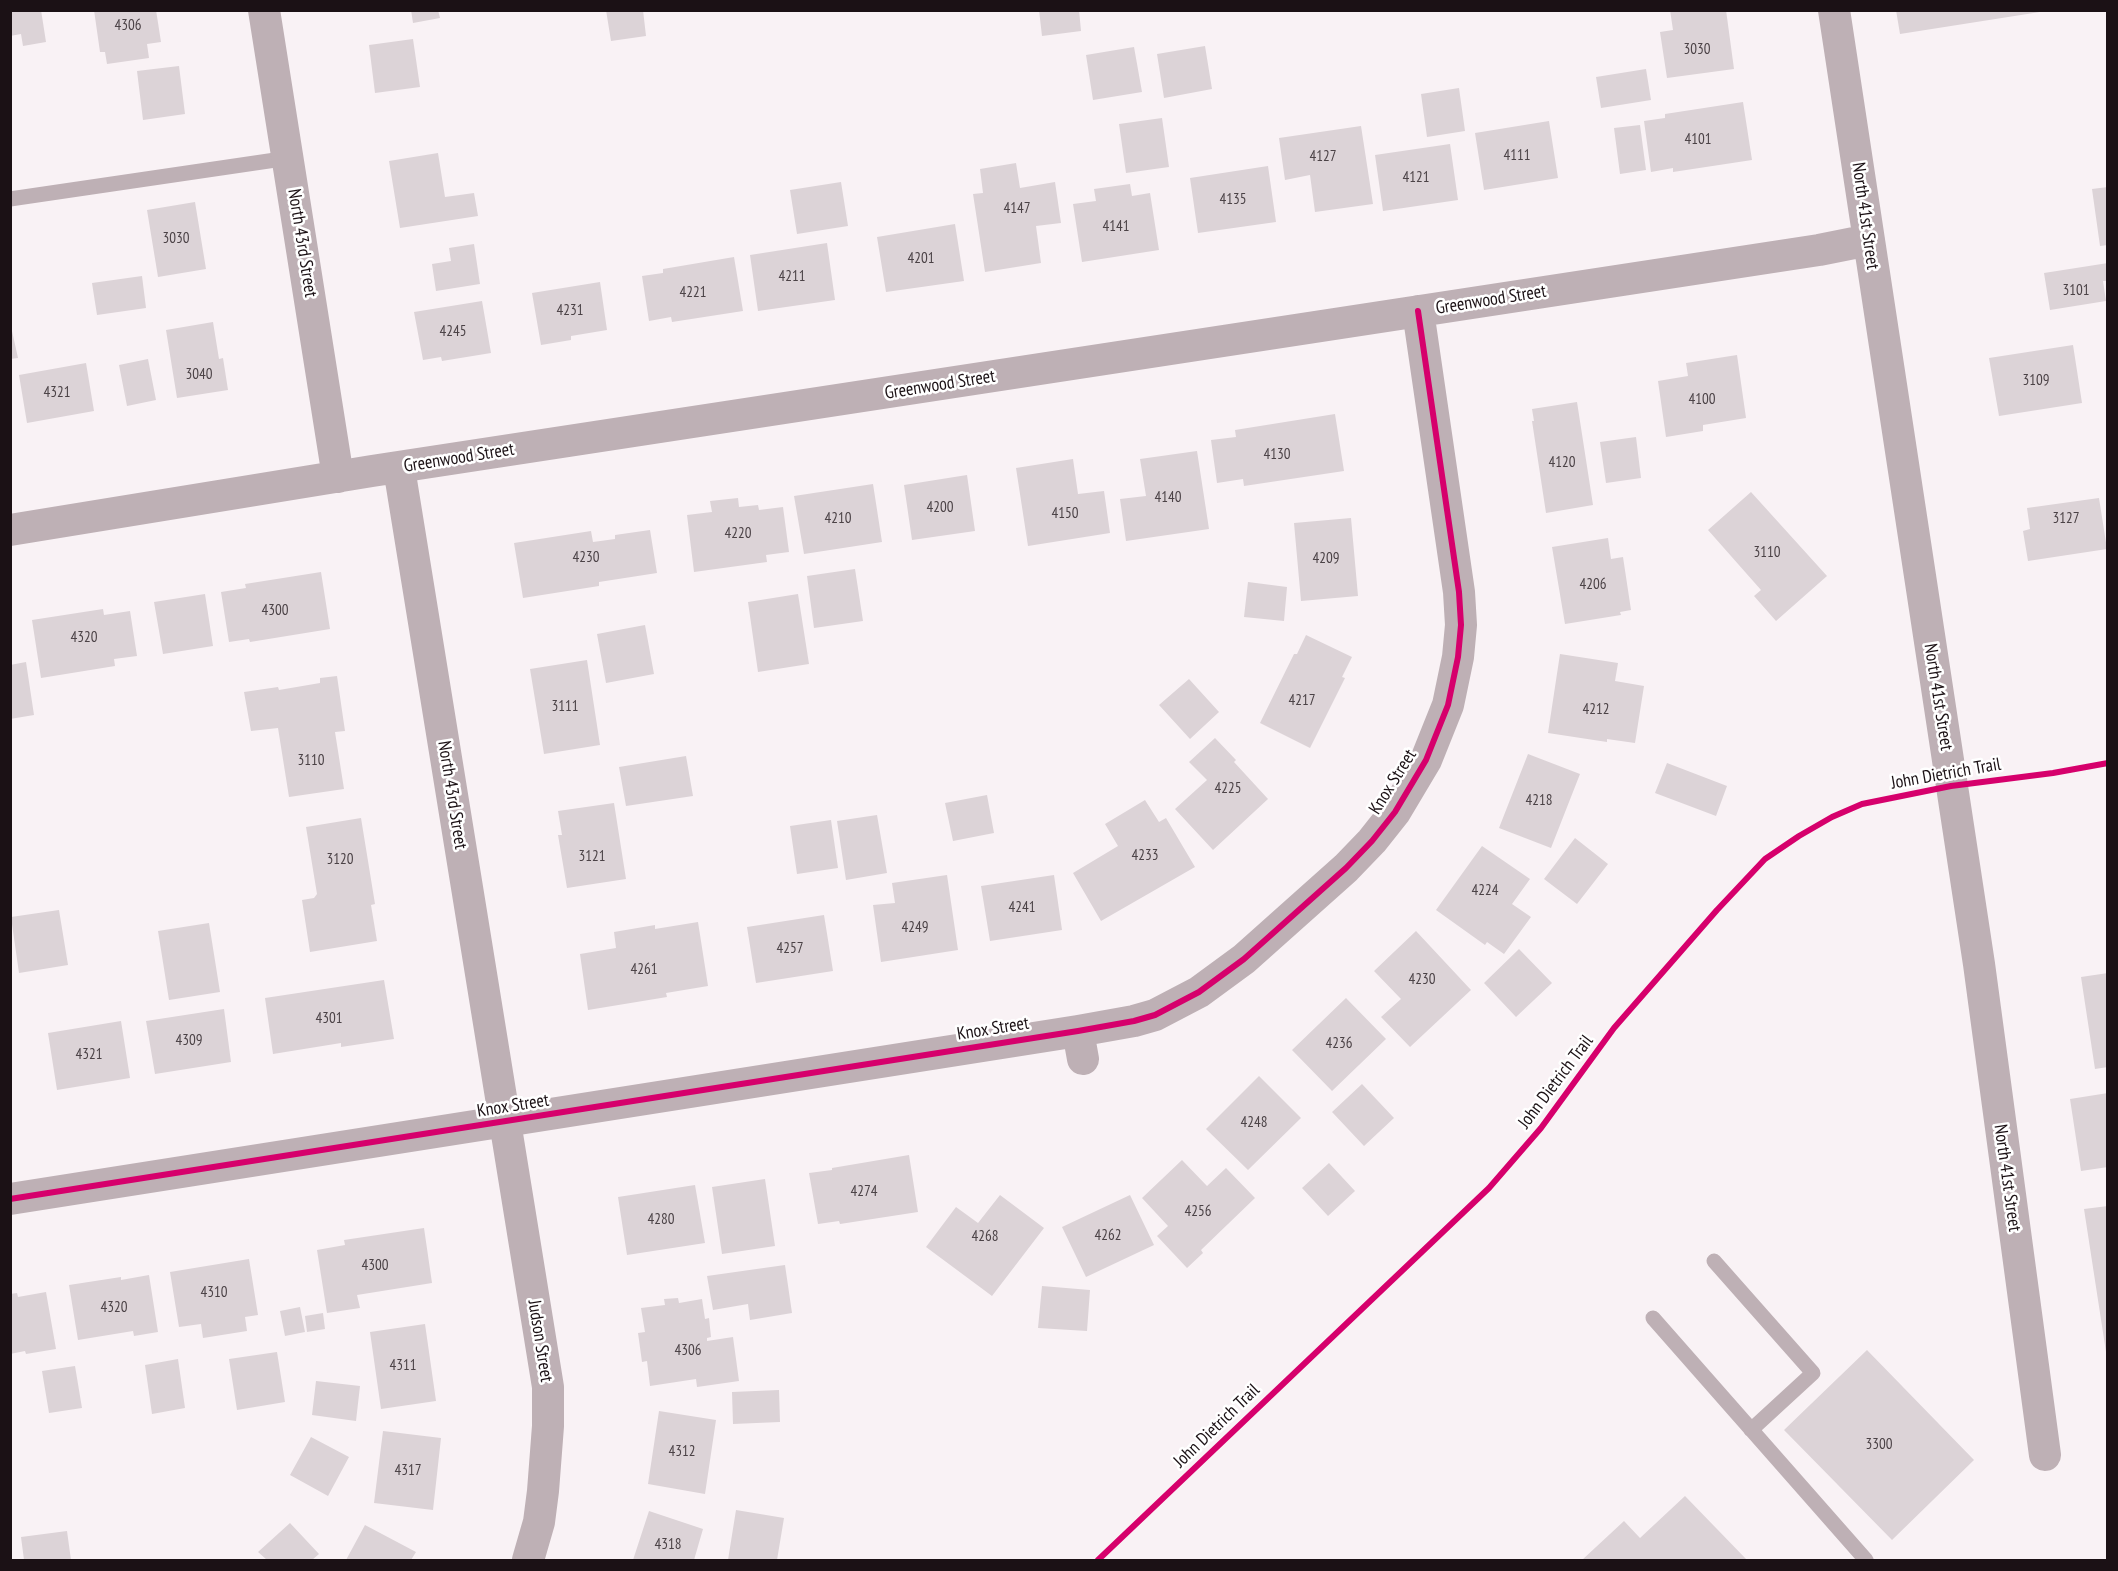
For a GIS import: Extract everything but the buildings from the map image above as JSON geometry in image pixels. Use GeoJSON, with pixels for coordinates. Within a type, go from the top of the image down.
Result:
{"type":"FeatureCollection","features":[{"type":"Feature","properties":{"kind":"street","name":"North 43rd Street"},"geometry":{"type":"LineString","coordinates":[[264,10],[338,477]]}},
{"type":"Feature","properties":{"kind":"street","name":"North 41st Street"},"geometry":{"type":"LineString","coordinates":[[1834,10],[1979,964],[2045,1455]]}},
{"type":"Feature","properties":{"kind":"street","name":"Greenwood Street"},"geometry":{"type":"LineString","coordinates":[[10,530],[338,477],[1869,240]]}},
{"type":"Feature","properties":{"kind":"street","name":"Knox Street"},"geometry":{"type":"LineString","coordinates":[[10,1199],[505,1122],[1081,1045],[1134,1021],[1155,1015],[1198,992],[1244,958],[1346,868],[1372,841],[1395,812],[1426,759],[1448,705],[1458,657],[1461,625],[1459,592],[1418,311]]}},
{"type":"Feature","properties":{"kind":"street","name":"North 43rd Street"},"geometry":{"type":"LineString","coordinates":[[399,468],[505,1122]]}},
{"type":"Feature","properties":{"kind":"street","name":"Judson Street"},"geometry":{"type":"LineString","coordinates":[[505,1122],[548,1387],[548,1426],[543,1491],[539,1522],[528,1560]]}},
{"type":"Feature","properties":{"kind":"lane"},"geometry":{"type":"LineString","coordinates":[[10,200],[289,158]]}},
{"type":"Feature","properties":{"kind":"lane"},"geometry":{"type":"LineString","coordinates":[[1714,1261],[1813,1373],[1751,1430]]}},
{"type":"Feature","properties":{"kind":"lane"},"geometry":{"type":"LineString","coordinates":[[1653,1318],[1866,1560]]}},
{"type":"Feature","properties":{"kind":"cycle path"},"geometry":{"type":"LineString","coordinates":[[10,1199],[1078,1031],[1155,1015],[1199,992],[1244,959],[1346,868],[1372,841],[1395,812],[1426,760],[1448,705],[1458,657],[1461,625],[1459,592],[1418,311]]}},
{"type":"Feature","properties":{"kind":"cycle path","name":"John Dietrich Trail"},"geometry":{"type":"LineString","coordinates":[[1098,1560],[1489,1188],[1541,1128],[1614,1028],[1717,910],[1765,859],[1832,817],[1862,804],[1951,786],[2053,773],[2108,763]]}}]}
